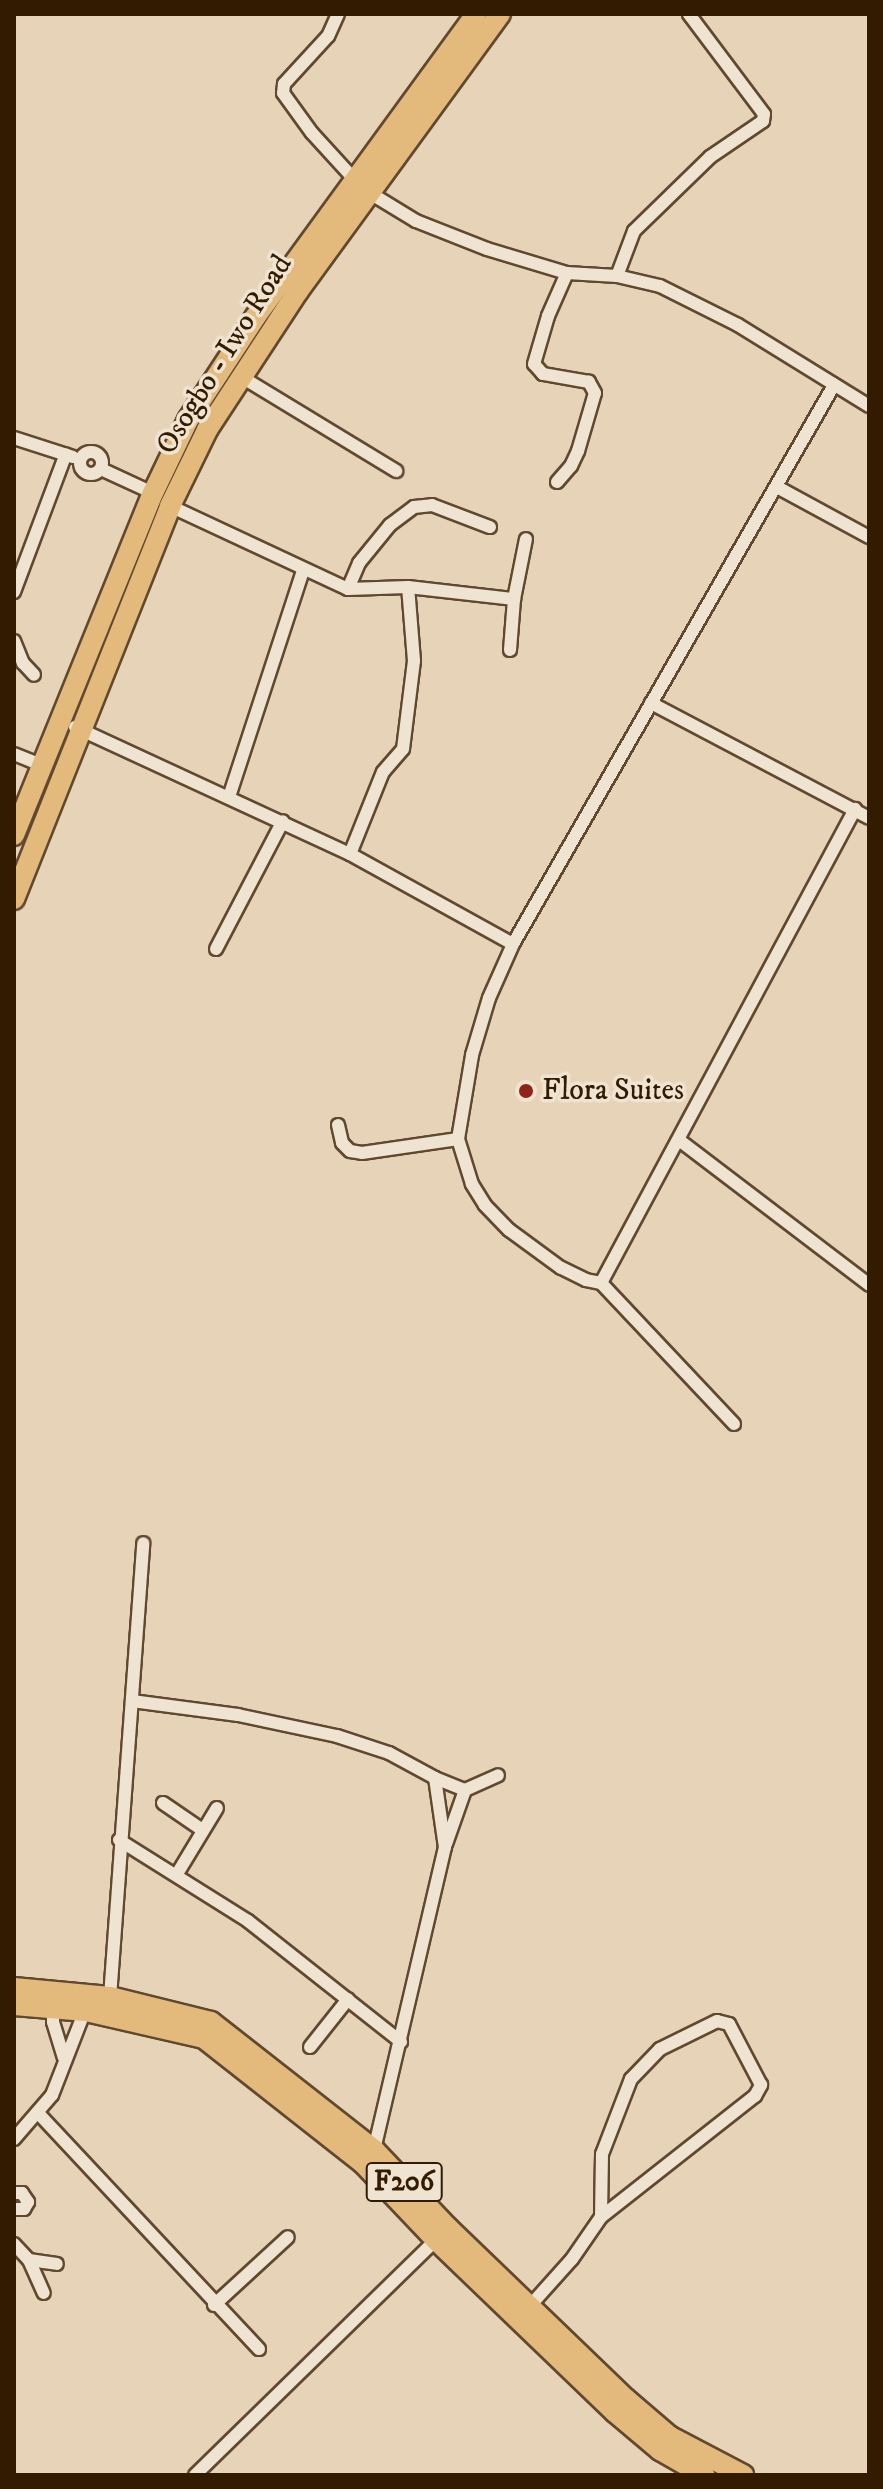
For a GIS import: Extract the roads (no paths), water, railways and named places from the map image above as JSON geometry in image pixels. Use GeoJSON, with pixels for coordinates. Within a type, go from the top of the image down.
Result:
{"type":"FeatureCollection","features":[{"type":"Feature","properties":{"kind":"main road","name":"Osogbo - Iwo Road"},"geometry":{"type":"LineString","coordinates":[[14,835],[153,493],[188,420],[362,186],[476,14]]}},
{"type":"Feature","properties":{"kind":"main road","name":"Osogbo - Iwo Road"},"geometry":{"type":"LineString","coordinates":[[362,186],[500,14]]}},
{"type":"Feature","properties":{"kind":"main road","name":"Osogbo - Iwo Road"},"geometry":{"type":"LineString","coordinates":[[14,899],[170,506],[207,430],[324,239]]}},
{"type":"Feature","properties":{"kind":"main road","name":"F206"},"geometry":{"type":"LineString","coordinates":[[14,1988],[54,2000]]}},
{"type":"Feature","properties":{"kind":"main road","name":"F206"},"geometry":{"type":"LineString","coordinates":[[86,2002],[110,1997],[211,2022],[374,2150],[442,2234],[626,2422],[660,2450],[704,2475]]}},
{"type":"Feature","properties":{"kind":"main road","name":"F206"},"geometry":{"type":"LineString","coordinates":[[14,2005],[54,2000],[86,2002],[204,2038],[363,2163],[529,2307],[669,2436],[743,2475]]}},
{"type":"Feature","properties":{"kind":"street"},"geometry":{"type":"LineString","coordinates":[[338,14],[328,36],[284,84],[283,93],[312,133],[362,186],[416,221],[487,249],[567,273],[617,276],[673,292],[738,325],[869,406]]}},
{"type":"Feature","properties":{"kind":"street"},"geometry":{"type":"LineString","coordinates":[[617,276],[626,244],[644,220],[710,157],[763,121],[764,114],[689,14]]}},
{"type":"Feature","properties":{"kind":"street"},"geometry":{"type":"LineString","coordinates":[[557,482],[571,466],[578,451],[595,393],[589,382],[543,374],[534,364],[548,316],[567,273]]}},
{"type":"Feature","properties":{"kind":"street"},"geometry":{"type":"LineString","coordinates":[[240,376],[396,471]]}},
{"type":"Feature","properties":{"kind":"street"},"geometry":{"type":"LineString","coordinates":[[734,1424],[601,1283],[586,1280],[561,1268],[509,1230],[485,1205],[472,1184],[458,1139],[472,1055],[489,998],[513,944],[834,385]]}},
{"type":"Feature","properties":{"kind":"street"},"geometry":{"type":"LineString","coordinates":[[14,438],[80,458],[88,451],[96,452],[103,461],[101,469],[153,493]]}},
{"type":"Feature","properties":{"kind":"street"},"geometry":{"type":"LineString","coordinates":[[15,587],[66,454]]}},
{"type":"Feature","properties":{"kind":"street"},"geometry":{"type":"LineString","coordinates":[[777,487],[869,537]]}},
{"type":"Feature","properties":{"kind":"street"},"geometry":{"type":"LineString","coordinates":[[348,589],[359,563],[390,525],[414,507],[432,505],[490,527]]}},
{"type":"Feature","properties":{"kind":"street"},"geometry":{"type":"LineString","coordinates":[[170,506],[348,589],[408,587],[514,599]]}},
{"type":"Feature","properties":{"kind":"street"},"geometry":{"type":"LineString","coordinates":[[510,650],[514,599],[526,539]]}},
{"type":"Feature","properties":{"kind":"street"},"geometry":{"type":"LineString","coordinates":[[229,797],[303,570]]}},
{"type":"Feature","properties":{"kind":"street"},"geometry":{"type":"LineString","coordinates":[[350,854],[383,772],[403,749],[414,661],[408,587]]}},
{"type":"Feature","properties":{"kind":"street"},"geometry":{"type":"LineString","coordinates":[[14,641],[23,663],[34,675]]}},
{"type":"Feature","properties":{"kind":"street"},"geometry":{"type":"LineString","coordinates":[[651,703],[869,818]]}},
{"type":"Feature","properties":{"kind":"street"},"geometry":{"type":"LineString","coordinates":[[59,721],[81,728],[283,821],[350,854],[513,944]]}},
{"type":"Feature","properties":{"kind":"street"},"geometry":{"type":"LineString","coordinates":[[15,759],[43,766]]}},
{"type":"Feature","properties":{"kind":"street"},"geometry":{"type":"LineString","coordinates":[[601,1283],[855,809]]}},
{"type":"Feature","properties":{"kind":"street"},"geometry":{"type":"LineString","coordinates":[[216,949],[283,821]]}},
{"type":"Feature","properties":{"kind":"street"},"geometry":{"type":"LineString","coordinates":[[338,1125],[342,1143],[350,1151],[362,1153],[458,1139]]}},
{"type":"Feature","properties":{"kind":"street"},"geometry":{"type":"LineString","coordinates":[[679,1140],[869,1285]]}},
{"type":"Feature","properties":{"kind":"street"},"geometry":{"type":"LineString","coordinates":[[110,1997],[119,1840],[143,1543]]}},
{"type":"Feature","properties":{"kind":"street"},"geometry":{"type":"LineString","coordinates":[[132,1701],[238,1715],[337,1736],[389,1753],[465,1790]]}},
{"type":"Feature","properties":{"kind":"street"},"geometry":{"type":"LineString","coordinates":[[374,2150],[445,1847],[465,1790],[498,1775]]}},
{"type":"Feature","properties":{"kind":"street"},"geometry":{"type":"LineString","coordinates":[[435,1778],[445,1847]]}},
{"type":"Feature","properties":{"kind":"street"},"geometry":{"type":"LineString","coordinates":[[163,1803],[201,1829]]}},
{"type":"Feature","properties":{"kind":"street"},"geometry":{"type":"LineString","coordinates":[[177,1874],[201,1829],[217,1808]]}},
{"type":"Feature","properties":{"kind":"street"},"geometry":{"type":"LineString","coordinates":[[119,1840],[248,1921],[401,2042]]}},
{"type":"Feature","properties":{"kind":"street"},"geometry":{"type":"LineString","coordinates":[[310,2047],[348,1999]]}},
{"type":"Feature","properties":{"kind":"street"},"geometry":{"type":"LineString","coordinates":[[54,2000],[64,2057]]}},
{"type":"Feature","properties":{"kind":"street"},"geometry":{"type":"LineString","coordinates":[[14,2139],[39,2114],[52,2095],[86,2002]]}},
{"type":"Feature","properties":{"kind":"street"},"geometry":{"type":"LineString","coordinates":[[529,2307],[572,2259],[601,2217],[759,2090],[761,2085],[729,2024],[717,2021],[660,2049],[631,2079],[602,2154],[601,2217]]}},
{"type":"Feature","properties":{"kind":"street"},"geometry":{"type":"LineString","coordinates":[[39,2114],[214,2305],[259,2349]]}},
{"type":"Feature","properties":{"kind":"street"},"geometry":{"type":"LineString","coordinates":[[14,2193],[22,2193],[27,2199],[24,2209],[15,2212]]}},
{"type":"Feature","properties":{"kind":"street"},"geometry":{"type":"LineString","coordinates":[[195,2475],[442,2234]]}},
{"type":"Feature","properties":{"kind":"street"},"geometry":{"type":"LineString","coordinates":[[214,2305],[288,2237]]}},
{"type":"Feature","properties":{"kind":"street"},"geometry":{"type":"LineString","coordinates":[[14,2244],[29,2260],[44,2293]]}},
{"type":"Feature","properties":{"kind":"street"},"geometry":{"type":"LineString","coordinates":[[29,2260],[57,2264]]}},
{"type":"Feature","properties":{"kind":"place","name":"Flora Suites"},"geometry":{"type":"Point","coordinates":[526,1091]}}]}
